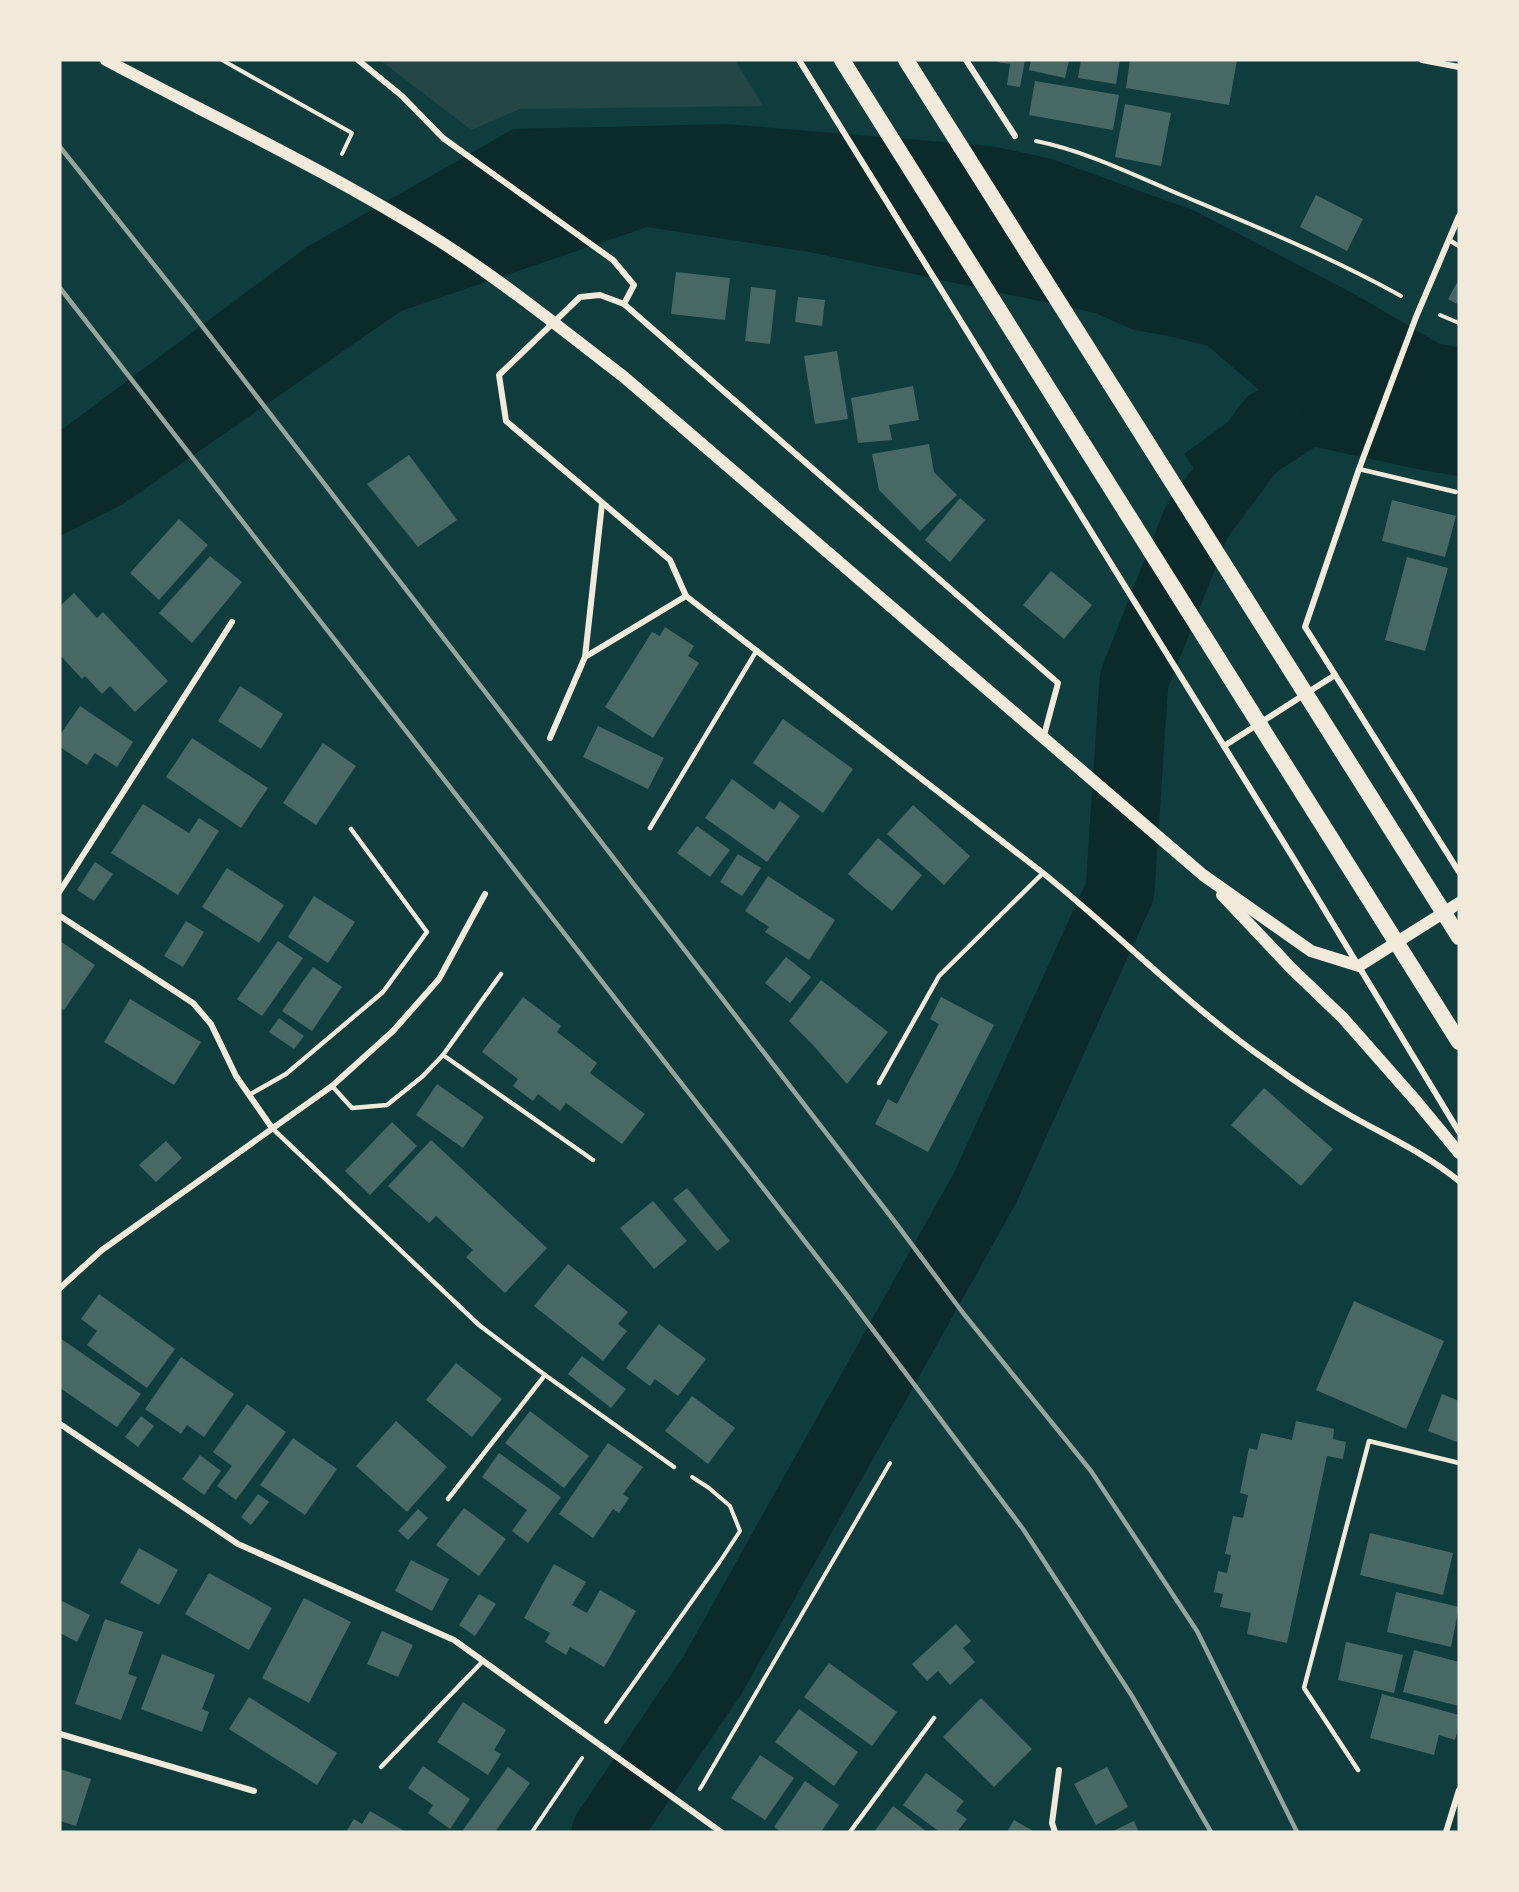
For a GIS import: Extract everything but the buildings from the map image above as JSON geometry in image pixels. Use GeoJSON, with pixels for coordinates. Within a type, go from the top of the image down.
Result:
{"type":"FeatureCollection","features":[{"type":"Feature","properties":{"kind":"highway"},"geometry":{"type":"LineString","coordinates":[[842,60],[1459,1042]]}},
{"type":"Feature","properties":{"kind":"highway"},"geometry":{"type":"LineString","coordinates":[[906,60],[1459,937]]}},
{"type":"Feature","properties":{"kind":"main road"},"geometry":{"type":"LineString","coordinates":[[106,60],[330,176],[442,243],[524,300],[624,377],[1203,875],[1311,951],[1359,966],[1459,903]]}},
{"type":"Feature","properties":{"kind":"main road"},"geometry":{"type":"LineString","coordinates":[[1203,875],[1292,969],[1343,1018],[1459,1154]]}},
{"type":"Feature","properties":{"kind":"street"},"geometry":{"type":"LineString","coordinates":[[358,60],[402,96],[443,138],[613,260],[634,285],[624,304]]}},
{"type":"Feature","properties":{"kind":"street"},"geometry":{"type":"LineString","coordinates":[[799,60],[1292,856],[1459,1132]]}},
{"type":"Feature","properties":{"kind":"street"},"geometry":{"type":"LineString","coordinates":[[966,60],[1015,136]]}},
{"type":"Feature","properties":{"kind":"street"},"geometry":{"type":"LineString","coordinates":[[1422,60],[1459,67]]}},
{"type":"Feature","properties":{"kind":"street"},"geometry":{"type":"LineString","coordinates":[[1459,216],[1416,317],[1359,469],[1305,627],[1459,872]]}},
{"type":"Feature","properties":{"kind":"street"},"geometry":{"type":"LineString","coordinates":[[1043,739],[1058,683],[624,304],[600,295],[580,297],[499,375],[506,420],[670,560],[686,596],[1043,873],[1210,1017],[1269,1063],[1344,1112],[1438,1164],[1459,1181]]}},
{"type":"Feature","properties":{"kind":"street"},"geometry":{"type":"LineString","coordinates":[[550,738],[585,657],[602,504]]}},
{"type":"Feature","properties":{"kind":"street"},"geometry":{"type":"LineString","coordinates":[[585,657],[686,596]]}},
{"type":"Feature","properties":{"kind":"street"},"geometry":{"type":"LineString","coordinates":[[60,891],[232,622]]}},
{"type":"Feature","properties":{"kind":"street"},"geometry":{"type":"LineString","coordinates":[[1224,747],[1335,675]]}},
{"type":"Feature","properties":{"kind":"street"},"geometry":{"type":"LineString","coordinates":[[60,1288],[102,1250],[332,1086],[393,1030],[438,979],[485,894]]}},
{"type":"Feature","properties":{"kind":"street"},"geometry":{"type":"LineString","coordinates":[[60,916],[193,1003],[211,1024],[236,1076],[272,1128]]}},
{"type":"Feature","properties":{"kind":"street"},"geometry":{"type":"LineString","coordinates":[[60,1424],[238,1544],[454,1640],[721,1832]]}},
{"type":"Feature","properties":{"kind":"street"},"geometry":{"type":"LineString","coordinates":[[60,1734],[254,1791]]}},
{"type":"Feature","properties":{"kind":"street"},"geometry":{"type":"LineString","coordinates":[[1054,1832],[1052,1823],[1059,1770]]}},
{"type":"Feature","properties":{"kind":"street"},"geometry":{"type":"LineString","coordinates":[[1446,1832],[1459,1790]]}},
{"type":"Feature","properties":{"kind":"lane"},"geometry":{"type":"LineString","coordinates":[[1449,240],[1459,246]]}},
{"type":"Feature","properties":{"kind":"lane"},"geometry":{"type":"LineString","coordinates":[[1359,469],[1456,492]]}},
{"type":"Feature","properties":{"kind":"lane"},"geometry":{"type":"LineString","coordinates":[[650,828],[757,650]]}},
{"type":"Feature","properties":{"kind":"lane"},"geometry":{"type":"LineString","coordinates":[[249,1095],[286,1074],[382,992],[427,932],[351,829]]}},
{"type":"Feature","properties":{"kind":"lane"},"geometry":{"type":"LineString","coordinates":[[879,1083],[939,976],[1043,873]]}},
{"type":"Feature","properties":{"kind":"lane"},"geometry":{"type":"LineString","coordinates":[[332,1086],[352,1108],[387,1105],[423,1076],[443,1055],[501,974]]}},
{"type":"Feature","properties":{"kind":"lane"},"geometry":{"type":"LineString","coordinates":[[443,1055],[593,1160]]}},
{"type":"Feature","properties":{"kind":"lane"},"geometry":{"type":"LineString","coordinates":[[272,1128],[479,1324],[545,1375],[674,1467]]}},
{"type":"Feature","properties":{"kind":"lane"},"geometry":{"type":"LineString","coordinates":[[448,1499],[545,1375]]}},
{"type":"Feature","properties":{"kind":"lane"},"geometry":{"type":"LineString","coordinates":[[1358,1770],[1304,1688],[1369,1441],[1459,1463]]}},
{"type":"Feature","properties":{"kind":"lane"},"geometry":{"type":"LineString","coordinates":[[381,1767],[483,1661]]}},
{"type":"Feature","properties":{"kind":"lane"},"geometry":{"type":"LineString","coordinates":[[850,1832],[934,1718]]}},
{"type":"Feature","properties":{"kind":"path"},"geometry":{"type":"LineString","coordinates":[[222,60],[352,133],[342,154]]}},
{"type":"Feature","properties":{"kind":"path"},"geometry":{"type":"LineString","coordinates":[[1015,136],[1056,145],[1215,209],[1371,279],[1421,307]]}},
{"type":"Feature","properties":{"kind":"path"},"geometry":{"type":"LineString","coordinates":[[689,1809],[890,1463]]}},
{"type":"Feature","properties":{"kind":"path"},"geometry":{"type":"LineString","coordinates":[[532,1832],[740,1531],[730,1506],[709,1488],[674,1467]]}},
{"type":"Feature","properties":{"kind":"shaded area"},"geometry":{"type":"Polygon","coordinates":[[[380,60],[735,60],[763,106],[520,109],[471,130],[380,60]]]}},
{"type":"Feature","properties":{"kind":"shaded area"},"geometry":{"type":"Polygon","coordinates":[[[726,124],[991,146],[1052,159],[1195,211],[1356,295],[1440,344],[1459,347],[1459,476],[1315,447],[1251,489],[1227,517],[1184,454],[1265,395],[1208,346],[1134,330],[1095,313],[810,252],[647,227],[401,311],[123,504],[60,536],[60,431],[307,247],[513,129],[726,124]]]}},
{"type":"Feature","properties":{"kind":"waterway"},"geometry":{"type":"LineString","coordinates":[[606,1832],[712,1676],[985,1188],[1120,891],[1134,680],[1197,521],[1270,423]]}},
{"type":"Feature","properties":{"kind":"railway"},"geometry":{"type":"LineString","coordinates":[[60,147],[186,305],[963,1313],[1091,1471],[1197,1631],[1297,1832]]}},
{"type":"Feature","properties":{"kind":"railway"},"geometry":{"type":"LineString","coordinates":[[60,288],[846,1294],[1023,1529],[1132,1696],[1211,1832]]}}]}
